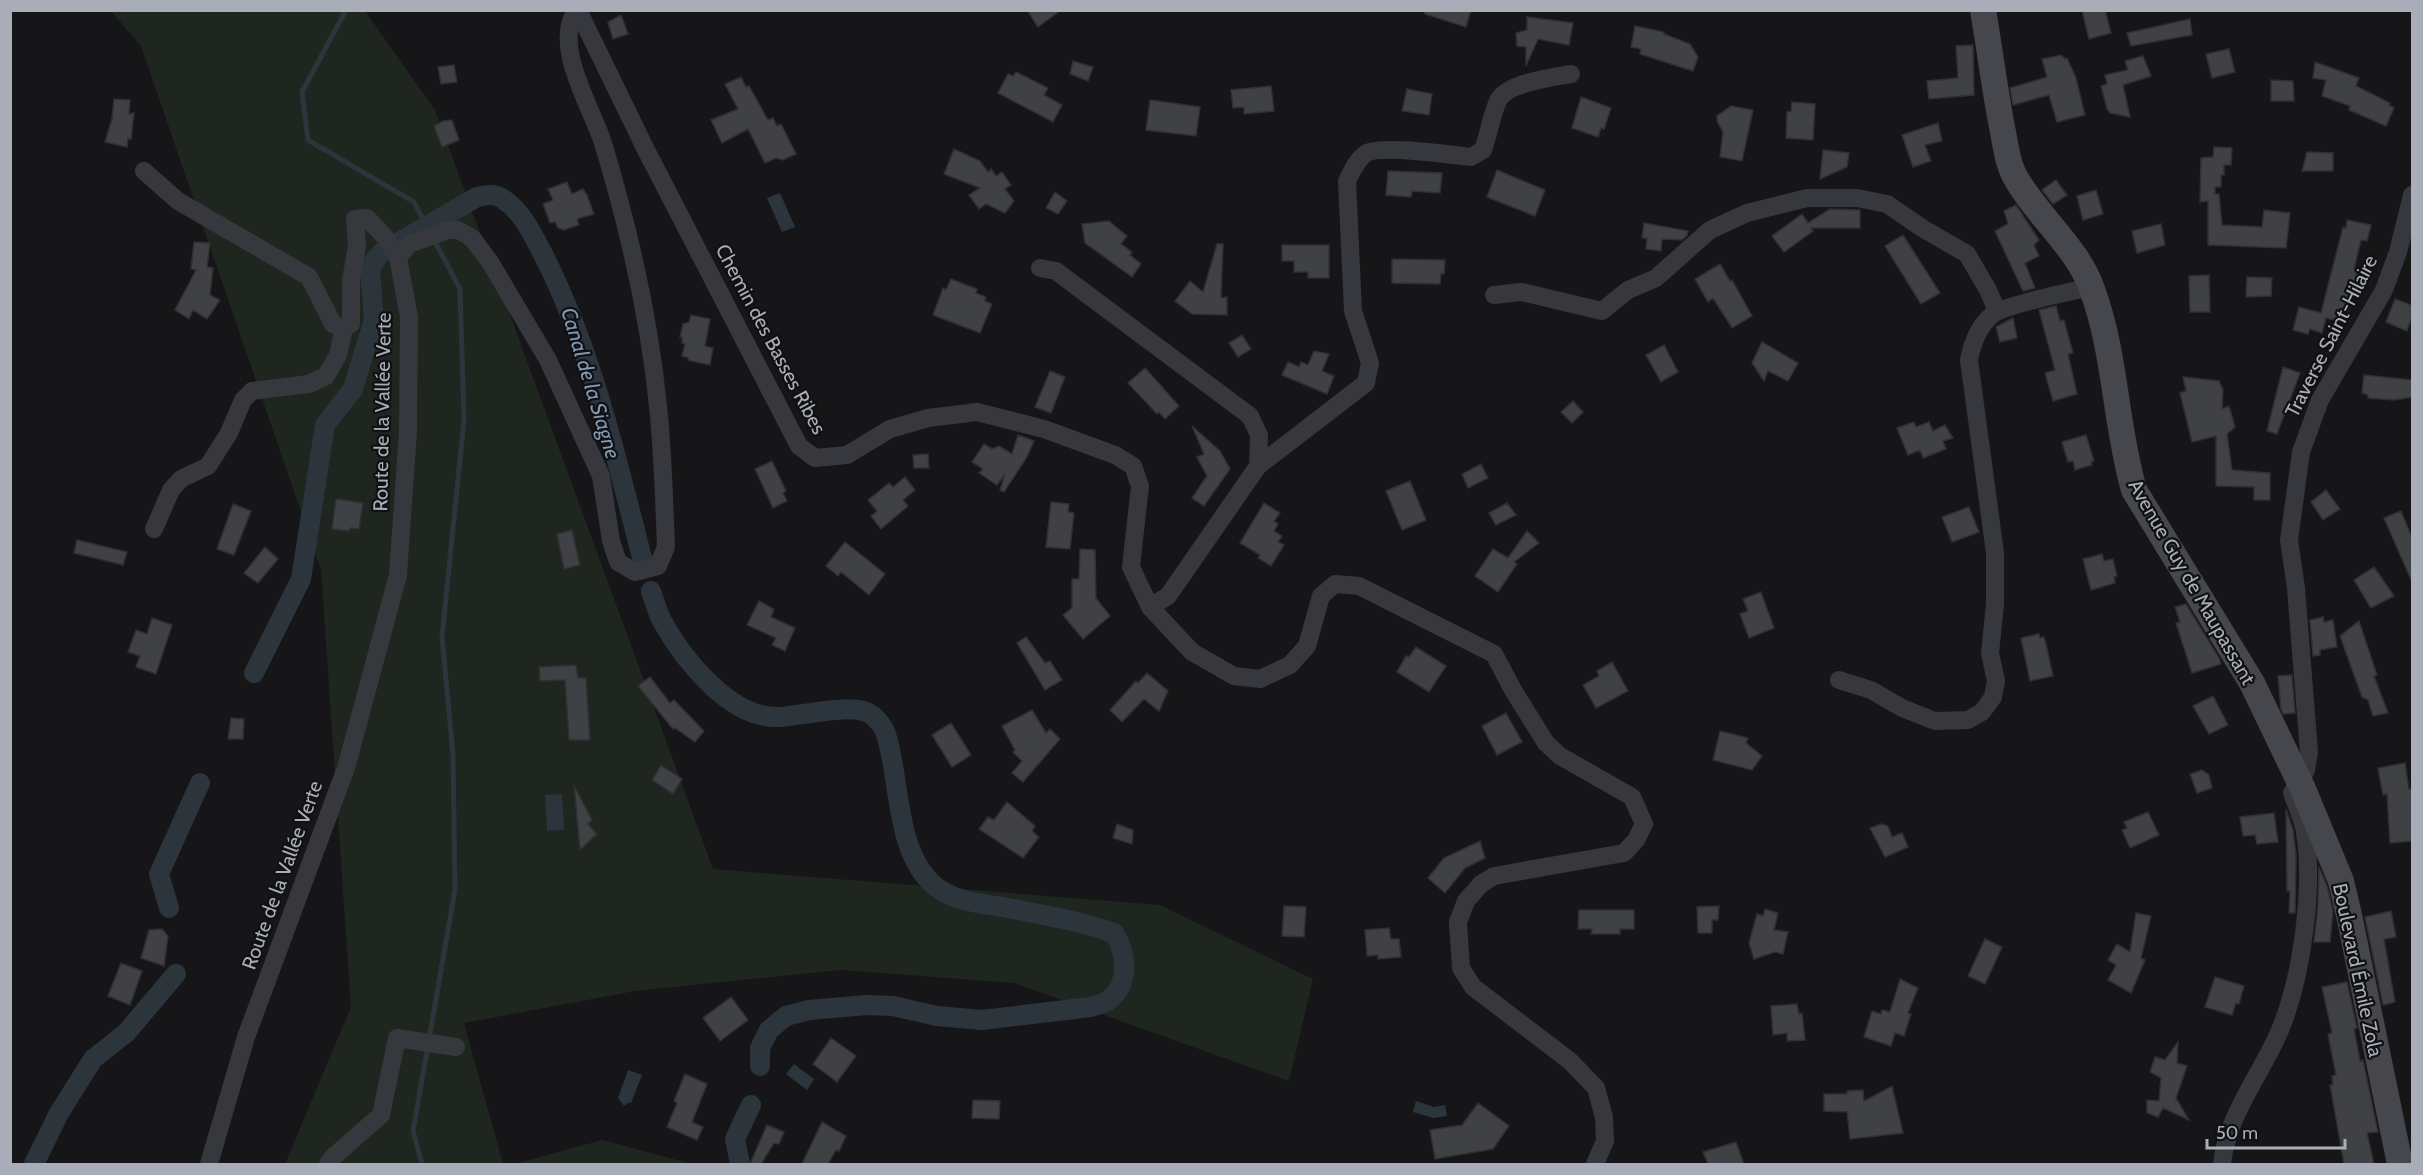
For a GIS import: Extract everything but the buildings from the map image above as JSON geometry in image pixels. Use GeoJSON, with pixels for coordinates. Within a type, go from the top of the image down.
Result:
{"type":"FeatureCollection","features":[{"type":"Feature","properties":{"kind":"main road","name":"Avenue Guy de Maupassant"},"geometry":{"type":"LineString","coordinates":[[1983,10],[2001,122],[2009,160],[2016,179],[2079,263],[2092,287],[2111,366],[2125,459],[2134,490],[2252,683],[2297,781]]}},
{"type":"Feature","properties":{"kind":"main road","name":"Boulevard Émile Zola"},"geometry":{"type":"LineString","coordinates":[[2297,781],[2341,881],[2400,1164]]}},
{"type":"Feature","properties":{"kind":"street"},"geometry":{"type":"LineString","coordinates":[[144,171],[177,201],[309,277],[333,324],[344,328],[351,324],[351,280],[357,246],[355,219],[367,218],[385,237],[404,251],[448,230],[458,230],[472,238],[490,262],[548,360],[601,476],[612,541],[618,562],[635,572],[657,566],[666,547],[658,406],[644,308],[625,218],[602,140],[573,68],[569,28],[571,18],[578,10]]}},
{"type":"Feature","properties":{"kind":"street","name":"Chemin des Basses Ribes"},"geometry":{"type":"LineString","coordinates":[[578,10],[650,159],[799,446],[815,458],[847,455],[890,429],[928,418],[977,412],[1044,429],[1115,454],[1133,466],[1140,486],[1131,567],[1150,607],[1192,652],[1234,676],[1260,678],[1290,665],[1307,646],[1321,596],[1335,584],[1359,586],[1494,654],[1546,743],[1560,756],[1632,797],[1644,824],[1636,840],[1623,853],[1494,876],[1481,884],[1466,901],[1458,922],[1461,968],[1473,987],[1570,1061],[1596,1088],[1604,1117],[1605,1141],[1595,1164]]}},
{"type":"Feature","properties":{"kind":"street"},"geometry":{"type":"LineString","coordinates":[[1150,607],[1168,596],[1258,466],[1365,383],[1370,363],[1353,311],[1347,181],[1356,163],[1367,153],[1382,149],[1471,157],[1483,150],[1498,99],[1509,90],[1533,81],[1570,74]]}},
{"type":"Feature","properties":{"kind":"street","name":"Traverse Saint-Hilaire"},"geometry":{"type":"LineString","coordinates":[[2297,781],[2306,770],[2309,752],[2296,588],[2289,540],[2301,452],[2320,400],[2384,290],[2398,252],[2412,195]]}},
{"type":"Feature","properties":{"kind":"street"},"geometry":{"type":"LineString","coordinates":[[1494,295],[1522,292],[1602,311],[1628,290],[1656,278],[1710,230],[1748,213],[1807,198],[1857,198],[1887,204],[1922,228],[1967,254],[1988,290],[1997,311]]}},
{"type":"Feature","properties":{"kind":"street","name":"Route de la Vallée Verte"},"geometry":{"type":"LineString","coordinates":[[210,1164],[246,1037],[346,768],[398,575],[408,431],[410,317],[404,251]]}},
{"type":"Feature","properties":{"kind":"street"},"geometry":{"type":"LineString","coordinates":[[1040,268],[1056,271],[1250,416],[1259,435],[1258,466]]}},
{"type":"Feature","properties":{"kind":"street"},"geometry":{"type":"LineString","coordinates":[[1839,680],[1871,690],[1902,708],[1935,721],[1968,720],[1982,712],[1993,697],[1996,681],[1990,653],[1995,604],[1995,553],[1969,360],[1972,347],[1983,325],[1997,311],[2092,287]]}},
{"type":"Feature","properties":{"kind":"street"},"geometry":{"type":"LineString","coordinates":[[154,529],[171,490],[181,479],[208,466],[229,433],[243,400],[252,391],[309,384],[326,376],[339,355],[344,328]]}},
{"type":"Feature","properties":{"kind":"street"},"geometry":{"type":"LineString","coordinates":[[2222,1164],[2231,1127],[2280,1030],[2298,966],[2306,918],[2307,852],[2305,829],[2292,793],[2297,781]]}},
{"type":"Feature","properties":{"kind":"street"},"geometry":{"type":"LineString","coordinates":[[328,1164],[381,1115],[397,1038],[456,1047]]}},
{"type":"Feature","properties":{"kind":"shaded area"},"geometry":{"type":"Polygon","coordinates":[[[111,11],[365,11],[435,110],[713,869],[1160,905],[1313,979],[1289,1081],[1014,983],[841,970],[635,991],[464,1023],[503,1164],[285,1164],[351,1007],[321,570],[141,46],[111,11]]]}},
{"type":"Feature","properties":{"kind":"shaded area"},"geometry":{"type":"Polygon","coordinates":[[[780,193],[795,227],[782,232],[767,198],[780,193]]]}},
{"type":"Feature","properties":{"kind":"shaded area"},"geometry":{"type":"Polygon","coordinates":[[[562,794],[564,830],[547,831],[545,795],[562,794]]]}},
{"type":"Feature","properties":{"kind":"shaded area"},"geometry":{"type":"Polygon","coordinates":[[[794,1064],[814,1079],[807,1090],[786,1074],[794,1064]]]}},
{"type":"Feature","properties":{"kind":"shaded area"},"geometry":{"type":"Polygon","coordinates":[[[628,1070],[642,1075],[631,1103],[624,1106],[618,1098],[628,1070]]]}},
{"type":"Feature","properties":{"kind":"shaded area"},"geometry":{"type":"Polygon","coordinates":[[[1416,1101],[1434,1107],[1445,1105],[1447,1116],[1433,1118],[1413,1112],[1416,1101]]]}},
{"type":"Feature","properties":{"kind":"shaded area"},"geometry":{"type":"Polygon","coordinates":[[[602,1140],[692,1164],[515,1164],[602,1140]]]}},
{"type":"Feature","properties":{"kind":"waterway"},"geometry":{"type":"LineString","coordinates":[[346,10],[302,92],[308,140],[414,202],[460,289],[464,420],[442,637],[453,755],[455,890],[413,1131],[422,1164]]}},
{"type":"Feature","properties":{"kind":"waterway","name":"Canal de la Siagne"},"geometry":{"type":"LineString","coordinates":[[254,673],[301,579],[325,425],[353,389],[374,320],[370,271],[375,260],[382,252],[477,197],[497,196],[510,204],[532,234],[562,294],[601,405],[642,558]]}},
{"type":"Feature","properties":{"kind":"waterway","name":"Canal de la Siagne"},"geometry":{"type":"LineString","coordinates":[[651,591],[662,621],[682,652],[710,684],[744,709],[762,715],[780,717],[828,710],[854,710],[865,712],[878,721],[885,731],[888,742],[900,811],[909,845],[915,860],[935,886],[951,896],[970,901],[1062,919],[1114,933],[1122,950],[1123,977],[1116,993],[1109,1000],[1091,1007],[982,1020],[937,1016],[893,1006],[867,1005],[809,1010],[786,1016],[769,1030],[760,1048],[760,1066]]}},
{"type":"Feature","properties":{"kind":"waterway","name":"Canal de la Siagne"},"geometry":{"type":"LineString","coordinates":[[169,908],[159,874],[200,783]]}},
{"type":"Feature","properties":{"kind":"waterway","name":"Canal de la Siagne"},"geometry":{"type":"LineString","coordinates":[[34,1164],[59,1113],[93,1059],[126,1033],[176,974]]}},
{"type":"Feature","properties":{"kind":"waterway","name":"Canal de la Siagne"},"geometry":{"type":"LineString","coordinates":[[740,1164],[735,1139],[751,1105]]}}]}
